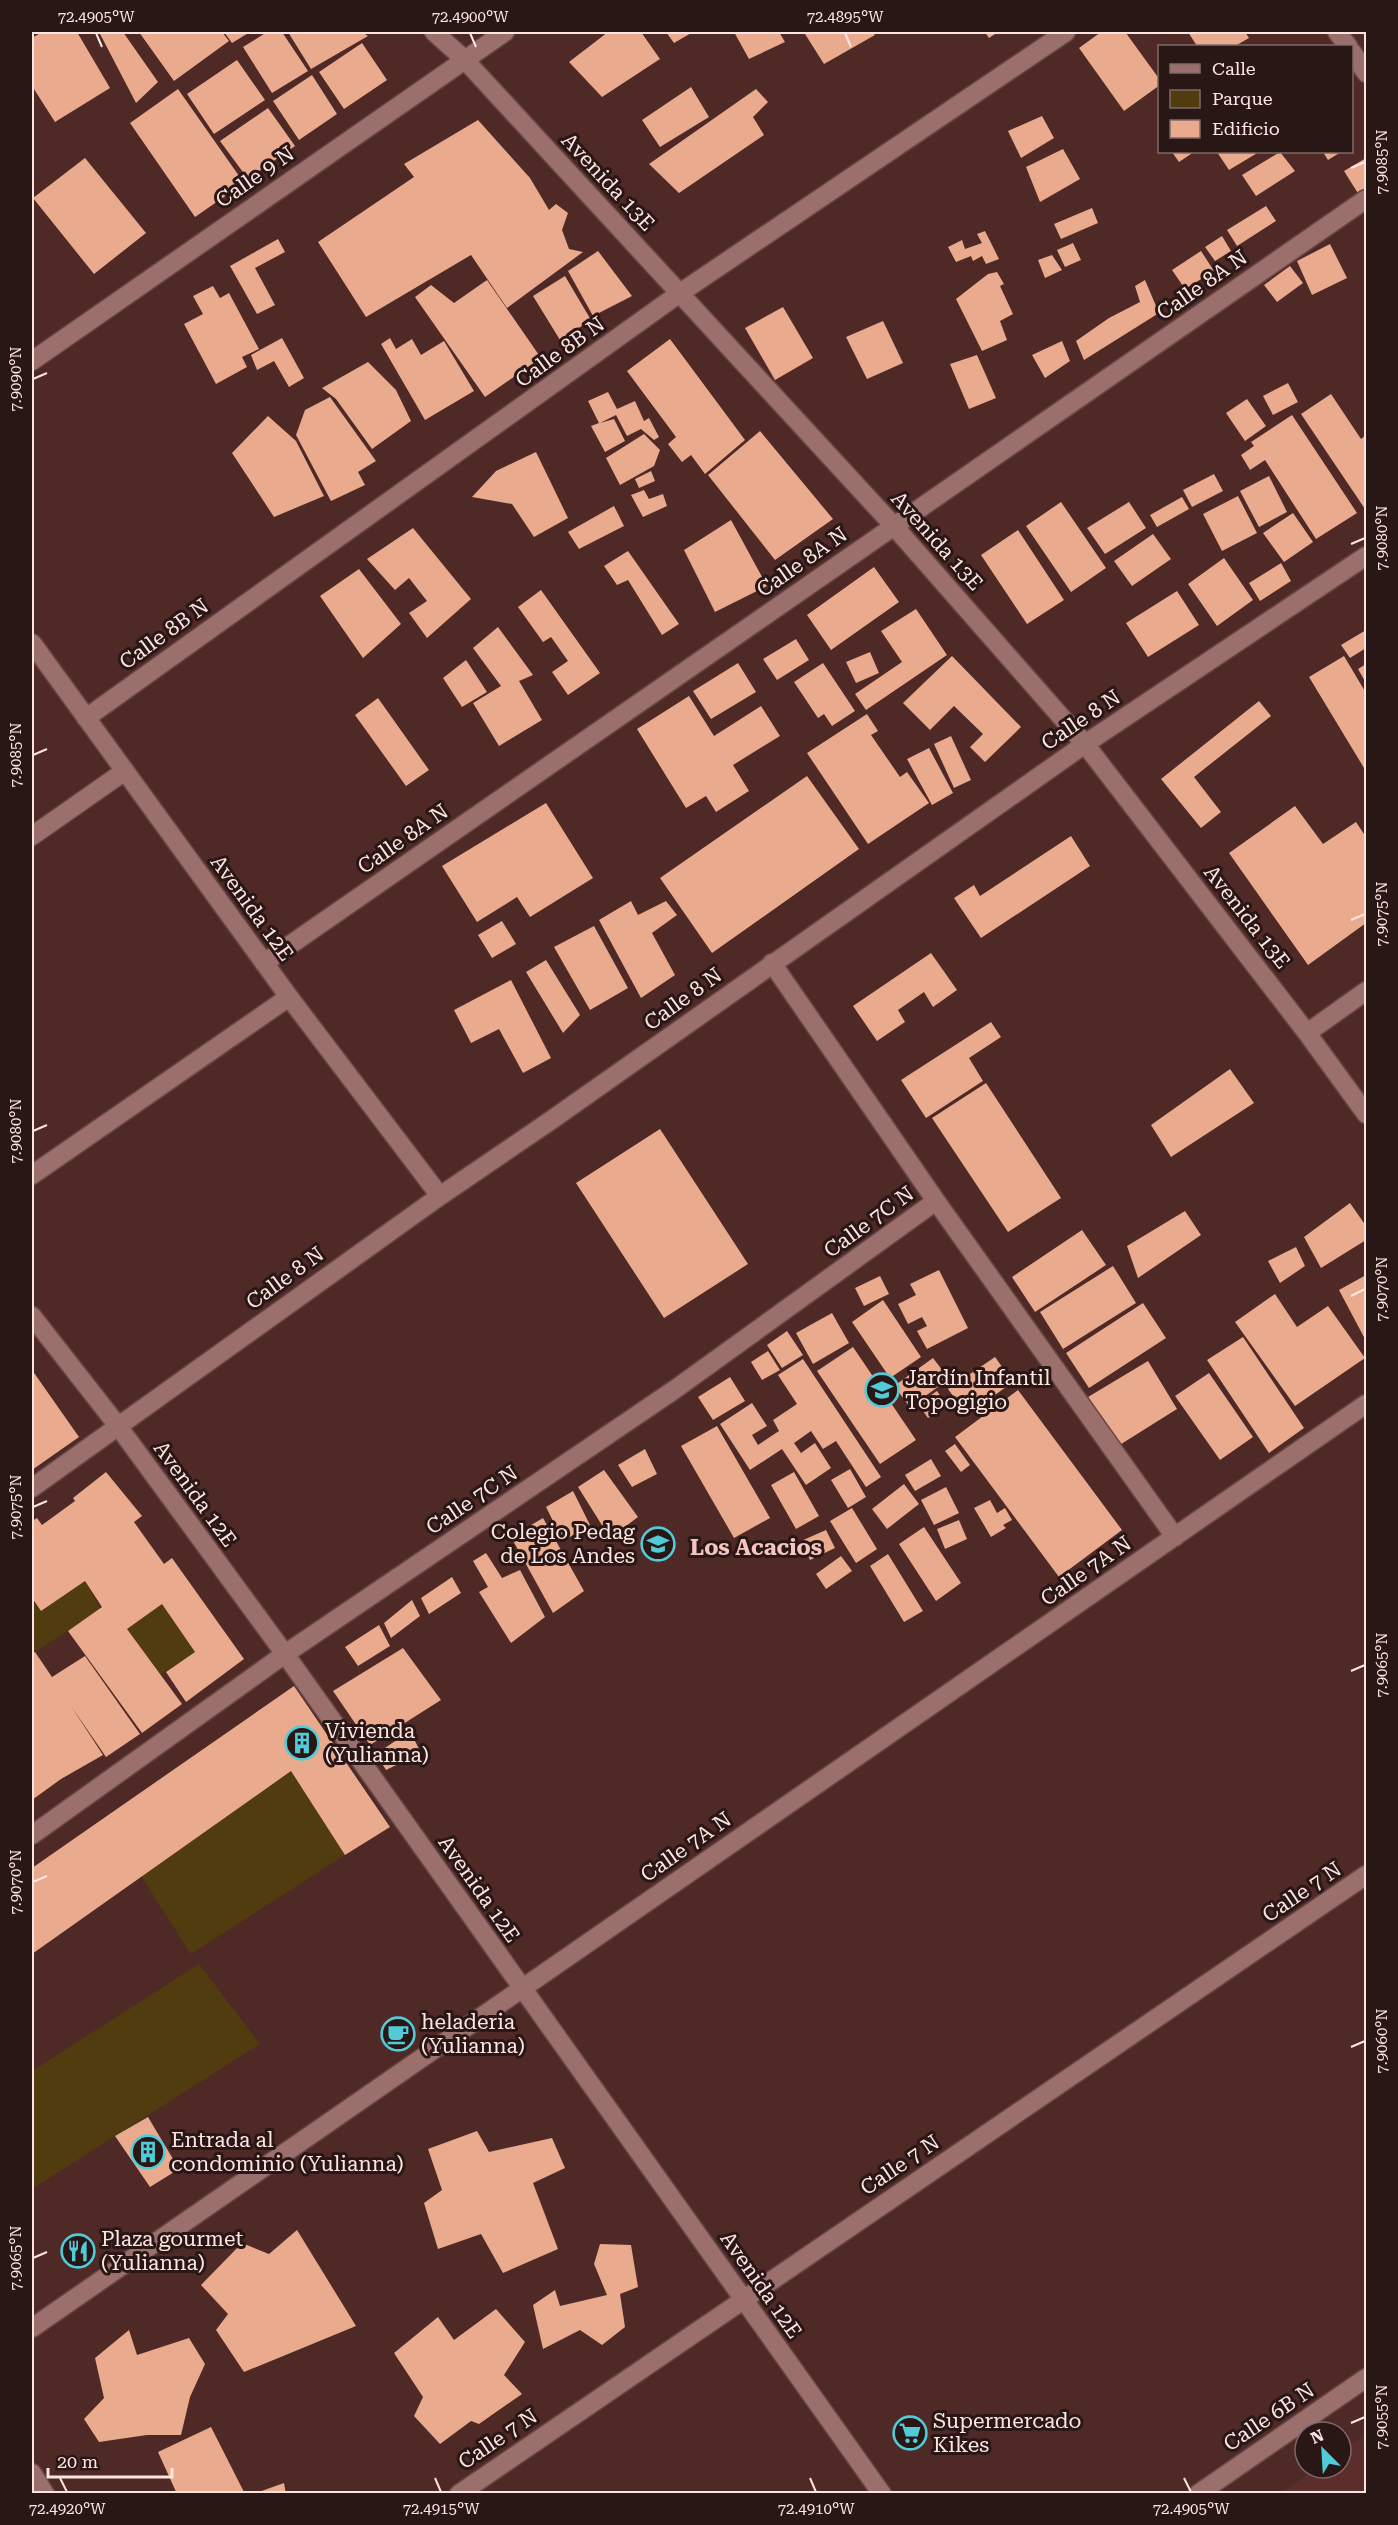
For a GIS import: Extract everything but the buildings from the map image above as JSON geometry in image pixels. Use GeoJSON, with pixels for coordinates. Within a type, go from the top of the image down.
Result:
{"type":"FeatureCollection","features":[{"type":"Feature","properties":{"kind":"street","name":"Avenida 13E"},"geometry":{"type":"LineString","coordinates":[[434,32],[464,59],[893,525],[1085,744],[1307,1032],[1366,1114]]}},
{"type":"Feature","properties":{"kind":"street","name":"Calle 9 N"},"geometry":{"type":"LineString","coordinates":[[32,361],[505,32]]}},
{"type":"Feature","properties":{"kind":"street","name":"Calle 8B N"},"geometry":{"type":"LineString","coordinates":[[86,718],[680,293],[1066,32]]}},
{"type":"Feature","properties":{"kind":"street"},"geometry":{"type":"LineString","coordinates":[[1337,32],[1347,45]]}},
{"type":"Feature","properties":{"kind":"street"},"geometry":{"type":"LineString","coordinates":[[1353,54],[1366,73]]}},
{"type":"Feature","properties":{"kind":"street","name":"Calle 8A N"},"geometry":{"type":"LineString","coordinates":[[264,963],[1366,199]]}},
{"type":"Feature","properties":{"kind":"street","name":"Calle 8 N"},"geometry":{"type":"LineString","coordinates":[[32,1488],[440,1196],[1085,744],[1366,556]]}},
{"type":"Feature","properties":{"kind":"street","name":"Avenida 12E"},"geometry":{"type":"LineString","coordinates":[[32,643],[289,997],[440,1196]]}},
{"type":"Feature","properties":{"kind":"street"},"geometry":{"type":"LineString","coordinates":[[32,836],[125,771]]}},
{"type":"Feature","properties":{"kind":"street"},"geometry":{"type":"LineString","coordinates":[[772,963],[936,1201],[1175,1537]]}},
{"type":"Feature","properties":{"kind":"street"},"geometry":{"type":"LineString","coordinates":[[1307,1032],[1366,991]]}},
{"type":"Feature","properties":{"kind":"street"},"geometry":{"type":"LineString","coordinates":[[32,1175],[289,997]]}},
{"type":"Feature","properties":{"kind":"street","name":"Calle 7C N"},"geometry":{"type":"LineString","coordinates":[[32,1835],[285,1654],[674,1390],[936,1201]]}},
{"type":"Feature","properties":{"kind":"street","name":"Avenida 12E"},"geometry":{"type":"LineString","coordinates":[[32,1316],[118,1426],[285,1654],[882,2493]]}},
{"type":"Feature","properties":{"kind":"street","name":"Calle 7A N"},"geometry":{"type":"LineString","coordinates":[[32,2328],[1366,1404]]}},
{"type":"Feature","properties":{"kind":"street","name":"Calle 7 N"},"geometry":{"type":"LineString","coordinates":[[459,2493],[1366,1875]]}},
{"type":"Feature","properties":{"kind":"street","name":"Calle 6B N"},"geometry":{"type":"LineString","coordinates":[[1198,2493],[1366,2378]]}},
{"type":"Feature","properties":{"kind":"street"},"geometry":{"type":"LineString","coordinates":[[32,2473],[45,2493]]}},
{"type":"Feature","properties":{"kind":"shaded area"},"geometry":{"type":"Polygon","coordinates":[[[1366,2434],[1366,2493],[1281,2493],[1300,2480],[1353,2480],[1353,2443],[1366,2434]]]}},
{"type":"Feature","properties":{"kind":"green space"},"geometry":{"type":"Polygon","coordinates":[[[85,1581],[101,1609],[32,1654],[32,1601],[41,1611],[85,1581]]]}},
{"type":"Feature","properties":{"kind":"green space"},"geometry":{"type":"Polygon","coordinates":[[[162,1604],[195,1652],[160,1675],[127,1629],[162,1604]]]}},
{"type":"Feature","properties":{"kind":"green space"},"geometry":{"type":"Polygon","coordinates":[[[291,1771],[345,1855],[191,1954],[141,1876],[291,1771]]]}},
{"type":"Feature","properties":{"kind":"green space"},"geometry":{"type":"Polygon","coordinates":[[[199,1964],[260,2044],[32,2189],[32,2071],[199,1964]]]}},
{"type":"Feature","properties":{"kind":"place","name":"Jardín Infantil Topogigio"},"geometry":{"type":"Point","coordinates":[882,1390]}},
{"type":"Feature","properties":{"kind":"place","name":"Colegio Pedag de Los Andes"},"geometry":{"type":"Point","coordinates":[658,1544]}},
{"type":"Feature","properties":{"kind":"place","name":"Vivienda (Yulianna)"},"geometry":{"type":"Point","coordinates":[302,1743]}},
{"type":"Feature","properties":{"kind":"place","name":"heladeria (Yulianna)"},"geometry":{"type":"Point","coordinates":[398,2034]}},
{"type":"Feature","properties":{"kind":"place","name":"Entrada al condominio (Yulianna)"},"geometry":{"type":"Point","coordinates":[148,2152]}},
{"type":"Feature","properties":{"kind":"place","name":"Plaza gourmet (Yulianna)"},"geometry":{"type":"Point","coordinates":[78,2251]}},
{"type":"Feature","properties":{"kind":"place","name":"Supermercado Kikes"},"geometry":{"type":"Point","coordinates":[910,2433]}},
{"type":"Feature","properties":{"kind":"district","name":"Los Acacios"},"geometry":{"type":"Point","coordinates":[756,1547]}}]}
